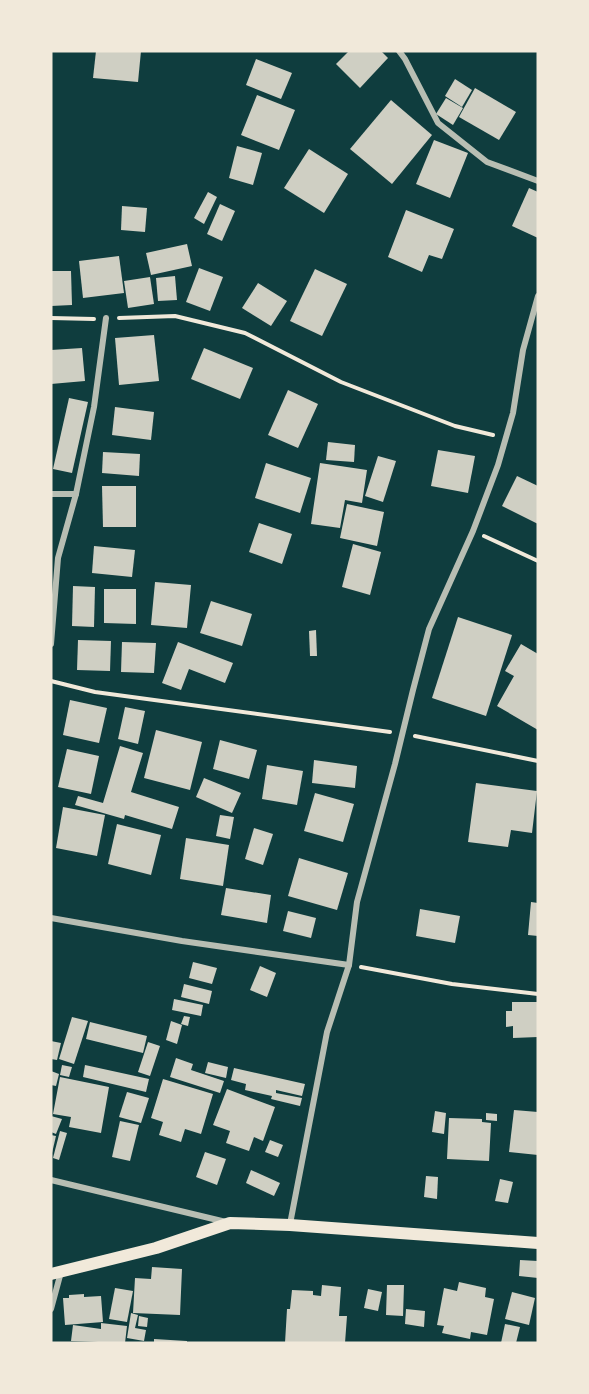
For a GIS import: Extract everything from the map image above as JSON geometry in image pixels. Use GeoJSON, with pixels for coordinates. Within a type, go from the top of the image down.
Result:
{"type":"FeatureCollection","features":[{"type":"Feature","properties":{"kind":"main road"},"geometry":{"type":"LineString","coordinates":[[56,1273],[156,1248],[230,1223],[290,1225],[538,1243]]}},
{"type":"Feature","properties":{"kind":"street"},"geometry":{"type":"LineString","coordinates":[[399,51],[405,58],[438,123],[487,162],[538,181]]}},
{"type":"Feature","properties":{"kind":"street"},"geometry":{"type":"LineString","coordinates":[[290,1225],[327,1032],[349,965],[357,902],[429,629],[474,531],[498,465],[513,413],[524,350],[538,296]]}},
{"type":"Feature","properties":{"kind":"street"},"geometry":{"type":"LineString","coordinates":[[51,644],[58,558],[76,494],[94,407],[106,318]]}},
{"type":"Feature","properties":{"kind":"street"},"geometry":{"type":"LineString","coordinates":[[51,494],[76,494]]}},
{"type":"Feature","properties":{"kind":"street"},"geometry":{"type":"LineString","coordinates":[[51,918],[182,941],[349,965]]}},
{"type":"Feature","properties":{"kind":"street"},"geometry":{"type":"LineString","coordinates":[[51,1180],[230,1223]]}},
{"type":"Feature","properties":{"kind":"street"},"geometry":{"type":"LineString","coordinates":[[51,1309],[56,1273]]}},
{"type":"Feature","properties":{"kind":"path"},"geometry":{"type":"LineString","coordinates":[[51,318],[175,316],[246,333],[341,382],[455,426],[506,438]]}},
{"type":"Feature","properties":{"kind":"path"},"geometry":{"type":"LineString","coordinates":[[474,531],[538,561]]}},
{"type":"Feature","properties":{"kind":"path"},"geometry":{"type":"LineString","coordinates":[[51,681],[95,692],[402,734],[538,761]]}},
{"type":"Feature","properties":{"kind":"path"},"geometry":{"type":"LineString","coordinates":[[349,965],[452,984],[538,994]]}},
{"type":"Feature","properties":{"kind":"building"},"geometry":{"type":"Polygon","coordinates":[[[96,51],[141,51],[138,82],[93,78],[96,51]]]}},
{"type":"Feature","properties":{"kind":"building"},"geometry":{"type":"Polygon","coordinates":[[[349,51],[381,51],[388,58],[360,88],[336,64],[349,51]]]}},
{"type":"Feature","properties":{"kind":"building"},"geometry":{"type":"Polygon","coordinates":[[[256,59],[292,73],[281,99],[246,85],[256,59]]]}},
{"type":"Feature","properties":{"kind":"building"},"geometry":{"type":"Polygon","coordinates":[[[455,79],[472,90],[462,107],[445,96],[455,79]]]}},
{"type":"Feature","properties":{"kind":"building"},"geometry":{"type":"Polygon","coordinates":[[[475,88],[516,112],[499,140],[459,117],[475,88]]]}},
{"type":"Feature","properties":{"kind":"building"},"geometry":{"type":"Polygon","coordinates":[[[257,95],[295,110],[279,150],[241,135],[257,95]]]}},
{"type":"Feature","properties":{"kind":"building"},"geometry":{"type":"Polygon","coordinates":[[[446,98],[463,108],[453,125],[436,114],[446,98]]]}},
{"type":"Feature","properties":{"kind":"building"},"geometry":{"type":"Polygon","coordinates":[[[391,100],[432,135],[392,184],[350,149],[391,100]]]}},
{"type":"Feature","properties":{"kind":"building"},"geometry":{"type":"Polygon","coordinates":[[[434,140],[468,153],[450,198],[416,184],[434,140]]]}},
{"type":"Feature","properties":{"kind":"building"},"geometry":{"type":"Polygon","coordinates":[[[237,146],[262,153],[253,185],[229,178],[237,146]]]}},
{"type":"Feature","properties":{"kind":"building"},"geometry":{"type":"Polygon","coordinates":[[[309,149],[348,174],[324,213],[284,188],[309,149]]]}},
{"type":"Feature","properties":{"kind":"building"},"geometry":{"type":"Polygon","coordinates":[[[529,188],[538,192],[538,238],[512,226],[529,188]]]}},
{"type":"Feature","properties":{"kind":"building"},"geometry":{"type":"Polygon","coordinates":[[[208,192],[217,197],[204,224],[194,218],[208,192]]]}},
{"type":"Feature","properties":{"kind":"building"},"geometry":{"type":"Polygon","coordinates":[[[220,204],[235,211],[222,241],[207,234],[220,204]]]}},
{"type":"Feature","properties":{"kind":"building"},"geometry":{"type":"Polygon","coordinates":[[[122,206],[147,208],[145,232],[121,230],[122,206]]]}},
{"type":"Feature","properties":{"kind":"building"},"geometry":{"type":"Polygon","coordinates":[[[406,210],[454,229],[442,259],[429,255],[422,272],[388,257],[406,210]]]}},
{"type":"Feature","properties":{"kind":"building"},"geometry":{"type":"Polygon","coordinates":[[[187,244],[192,266],[151,275],[146,253],[187,244]]]}},
{"type":"Feature","properties":{"kind":"building"},"geometry":{"type":"Polygon","coordinates":[[[119,256],[124,293],[83,298],[79,261],[119,256]]]}},
{"type":"Feature","properties":{"kind":"building"},"geometry":{"type":"Polygon","coordinates":[[[199,268],[223,277],[210,311],[186,302],[199,268]]]}},
{"type":"Feature","properties":{"kind":"building"},"geometry":{"type":"Polygon","coordinates":[[[315,269],[347,284],[322,336],[290,321],[315,269]]]}},
{"type":"Feature","properties":{"kind":"building"},"geometry":{"type":"Polygon","coordinates":[[[51,271],[71,271],[72,305],[51,306],[51,271]]]}},
{"type":"Feature","properties":{"kind":"building"},"geometry":{"type":"Polygon","coordinates":[[[175,276],[177,300],[158,301],[156,278],[175,276]]]}},
{"type":"Feature","properties":{"kind":"building"},"geometry":{"type":"Polygon","coordinates":[[[150,277],[154,304],[128,308],[124,281],[150,277]]]}},
{"type":"Feature","properties":{"kind":"building"},"geometry":{"type":"Polygon","coordinates":[[[258,283],[287,301],[271,326],[242,308],[258,283]]]}},
{"type":"Feature","properties":{"kind":"building"},"geometry":{"type":"Polygon","coordinates":[[[154,335],[159,381],[119,385],[115,338],[154,335]]]}},
{"type":"Feature","properties":{"kind":"building"},"geometry":{"type":"Polygon","coordinates":[[[82,348],[85,381],[51,384],[51,350],[82,348]]]}},
{"type":"Feature","properties":{"kind":"building"},"geometry":{"type":"Polygon","coordinates":[[[204,348],[253,368],[240,399],[191,379],[204,348]]]}},
{"type":"Feature","properties":{"kind":"building"},"geometry":{"type":"Polygon","coordinates":[[[288,390],[318,404],[298,448],[268,435],[288,390]]]}},
{"type":"Feature","properties":{"kind":"building"},"geometry":{"type":"Polygon","coordinates":[[[69,398],[88,402],[72,473],[53,469],[69,398]]]}},
{"type":"Feature","properties":{"kind":"building"},"geometry":{"type":"Polygon","coordinates":[[[115,407],[154,412],[151,440],[112,435],[115,407]]]}},
{"type":"Feature","properties":{"kind":"building"},"geometry":{"type":"Polygon","coordinates":[[[328,442],[355,445],[354,462],[326,460],[328,442]]]}},
{"type":"Feature","properties":{"kind":"building"},"geometry":{"type":"Polygon","coordinates":[[[438,450],[475,456],[468,493],[431,486],[438,450]]]}},
{"type":"Feature","properties":{"kind":"building"},"geometry":{"type":"Polygon","coordinates":[[[103,452],[140,454],[139,476],[102,473],[103,452]]]}},
{"type":"Feature","properties":{"kind":"building"},"geometry":{"type":"Polygon","coordinates":[[[378,456],[396,461],[383,502],[365,496],[378,456]]]}},
{"type":"Feature","properties":{"kind":"building"},"geometry":{"type":"Polygon","coordinates":[[[266,463],[311,478],[300,513],[255,498],[266,463]]]}},
{"type":"Feature","properties":{"kind":"building"},"geometry":{"type":"Polygon","coordinates":[[[320,463],[367,470],[362,503],[345,500],[340,528],[311,524],[320,463]]]}},
{"type":"Feature","properties":{"kind":"building"},"geometry":{"type":"Polygon","coordinates":[[[517,476],[538,486],[538,524],[502,506],[517,476]]]}},
{"type":"Feature","properties":{"kind":"building"},"geometry":{"type":"Polygon","coordinates":[[[102,486],[136,486],[136,527],[103,527],[102,486]]]}},
{"type":"Feature","properties":{"kind":"building"},"geometry":{"type":"Polygon","coordinates":[[[347,504],[384,512],[377,546],[340,538],[347,504]]]}},
{"type":"Feature","properties":{"kind":"building"},"geometry":{"type":"Polygon","coordinates":[[[259,523],[292,534],[282,564],[249,552],[259,523]]]}},
{"type":"Feature","properties":{"kind":"building"},"geometry":{"type":"Polygon","coordinates":[[[353,544],[381,552],[370,595],[342,587],[353,544]]]}},
{"type":"Feature","properties":{"kind":"building"},"geometry":{"type":"Polygon","coordinates":[[[94,546],[135,550],[132,577],[92,573],[94,546]]]}},
{"type":"Feature","properties":{"kind":"building"},"geometry":{"type":"Polygon","coordinates":[[[155,582],[191,585],[187,628],[151,625],[155,582]]]}},
{"type":"Feature","properties":{"kind":"building"},"geometry":{"type":"Polygon","coordinates":[[[73,586],[95,587],[94,627],[72,626],[73,586]]]}},
{"type":"Feature","properties":{"kind":"building"},"geometry":{"type":"Polygon","coordinates":[[[104,589],[136,589],[136,624],[104,623],[104,589]]]}},
{"type":"Feature","properties":{"kind":"building"},"geometry":{"type":"Polygon","coordinates":[[[211,601],[252,614],[242,646],[200,633],[211,601]]]}},
{"type":"Feature","properties":{"kind":"building"},"geometry":{"type":"Polygon","coordinates":[[[458,617],[512,635],[486,716],[432,698],[458,617]]]}},
{"type":"Feature","properties":{"kind":"building"},"geometry":{"type":"Polygon","coordinates":[[[316,630],[317,656],[310,656],[309,631],[316,630]]]}},
{"type":"Feature","properties":{"kind":"building"},"geometry":{"type":"Polygon","coordinates":[[[78,640],[111,641],[110,671],[77,670],[78,640]]]}},
{"type":"Feature","properties":{"kind":"building"},"geometry":{"type":"Polygon","coordinates":[[[122,642],[156,643],[154,673],[121,672],[122,642]]]}},
{"type":"Feature","properties":{"kind":"building"},"geometry":{"type":"Polygon","coordinates":[[[178,642],[233,663],[225,683],[189,669],[181,690],[162,683],[178,642]]]}},
{"type":"Feature","properties":{"kind":"building"},"geometry":{"type":"Polygon","coordinates":[[[521,644],[538,654],[538,730],[497,706],[514,676],[505,671],[521,644]]]}},
{"type":"Feature","properties":{"kind":"building"},"geometry":{"type":"Polygon","coordinates":[[[70,700],[107,708],[99,743],[63,735],[70,700]]]}},
{"type":"Feature","properties":{"kind":"building"},"geometry":{"type":"Polygon","coordinates":[[[125,707],[145,711],[138,744],[118,739],[125,707]]]}},
{"type":"Feature","properties":{"kind":"building"},"geometry":{"type":"Polygon","coordinates":[[[156,730],[202,742],[190,790],[144,778],[156,730]]]}},
{"type":"Feature","properties":{"kind":"building"},"geometry":{"type":"Polygon","coordinates":[[[220,740],[257,750],[249,779],[213,769],[220,740]]]}},
{"type":"Feature","properties":{"kind":"building"},"geometry":{"type":"Polygon","coordinates":[[[120,746],[143,753],[131,792],[179,807],[172,829],[125,815],[124,819],[75,805],[78,796],[103,803],[120,746]]]}},
{"type":"Feature","properties":{"kind":"building"},"geometry":{"type":"Polygon","coordinates":[[[67,749],[99,756],[91,794],[58,787],[67,749]]]}},
{"type":"Feature","properties":{"kind":"building"},"geometry":{"type":"Polygon","coordinates":[[[314,760],[357,766],[355,788],[312,783],[314,760]]]}},
{"type":"Feature","properties":{"kind":"building"},"geometry":{"type":"Polygon","coordinates":[[[267,765],[303,771],[297,805],[262,799],[267,765]]]}},
{"type":"Feature","properties":{"kind":"building"},"geometry":{"type":"Polygon","coordinates":[[[204,778],[241,793],[232,813],[196,797],[204,778]]]}},
{"type":"Feature","properties":{"kind":"building"},"geometry":{"type":"Polygon","coordinates":[[[476,783],[537,791],[532,833],[511,830],[508,847],[468,842],[476,783]]]}},
{"type":"Feature","properties":{"kind":"building"},"geometry":{"type":"Polygon","coordinates":[[[315,793],[354,804],[343,842],[304,831],[315,793]]]}},
{"type":"Feature","properties":{"kind":"building"},"geometry":{"type":"Polygon","coordinates":[[[63,807],[105,815],[97,856],[56,848],[63,807]]]}},
{"type":"Feature","properties":{"kind":"building"},"geometry":{"type":"Polygon","coordinates":[[[220,815],[234,817],[230,839],[216,836],[220,815]]]}},
{"type":"Feature","properties":{"kind":"building"},"geometry":{"type":"Polygon","coordinates":[[[117,824],[161,835],[151,875],[108,864],[117,824]]]}},
{"type":"Feature","properties":{"kind":"building"},"geometry":{"type":"Polygon","coordinates":[[[254,828],[273,834],[263,865],[245,859],[254,828]]]}},
{"type":"Feature","properties":{"kind":"building"},"geometry":{"type":"Polygon","coordinates":[[[186,838],[229,845],[223,886],[180,879],[186,838]]]}},
{"type":"Feature","properties":{"kind":"building"},"geometry":{"type":"Polygon","coordinates":[[[299,858],[348,873],[337,910],[288,896],[299,858]]]}},
{"type":"Feature","properties":{"kind":"building"},"geometry":{"type":"Polygon","coordinates":[[[226,888],[271,895],[267,923],[221,915],[226,888]]]}},
{"type":"Feature","properties":{"kind":"building"},"geometry":{"type":"Polygon","coordinates":[[[531,902],[538,903],[538,936],[528,935],[531,902]]]}},
{"type":"Feature","properties":{"kind":"building"},"geometry":{"type":"Polygon","coordinates":[[[420,909],[460,916],[455,943],[416,936],[420,909]]]}},
{"type":"Feature","properties":{"kind":"building"},"geometry":{"type":"Polygon","coordinates":[[[288,911],[316,918],[311,938],[283,931],[288,911]]]}},
{"type":"Feature","properties":{"kind":"building"},"geometry":{"type":"Polygon","coordinates":[[[193,962],[217,968],[212,984],[189,978],[193,962]]]}},
{"type":"Feature","properties":{"kind":"building"},"geometry":{"type":"Polygon","coordinates":[[[260,966],[276,973],[267,997],[250,990],[260,966]]]}},
{"type":"Feature","properties":{"kind":"building"},"geometry":{"type":"Polygon","coordinates":[[[184,984],[212,991],[209,1004],[181,997],[184,984]]]}},
{"type":"Feature","properties":{"kind":"building"},"geometry":{"type":"Polygon","coordinates":[[[174,999],[203,1005],[201,1016],[172,1010],[174,999]]]}},
{"type":"Feature","properties":{"kind":"building"},"geometry":{"type":"Polygon","coordinates":[[[512,1002],[538,1002],[538,1037],[513,1038],[513,1026],[506,1027],[506,1011],[512,1011],[512,1002]]]}},
{"type":"Feature","properties":{"kind":"building"},"geometry":{"type":"Polygon","coordinates":[[[184,1016],[190,1017],[188,1026],[181,1024],[184,1016]]]}},
{"type":"Feature","properties":{"kind":"building"},"geometry":{"type":"Polygon","coordinates":[[[72,1017],[88,1021],[74,1064],[59,1059],[72,1017]]]}},
{"type":"Feature","properties":{"kind":"building"},"geometry":{"type":"Polygon","coordinates":[[[171,1021],[182,1025],[177,1044],[166,1040],[171,1021]]]}},
{"type":"Feature","properties":{"kind":"building"},"geometry":{"type":"Polygon","coordinates":[[[90,1022],[147,1036],[143,1053],[86,1039],[90,1022]]]}},
{"type":"Feature","properties":{"kind":"building"},"geometry":{"type":"Polygon","coordinates":[[[51,1041],[61,1043],[57,1060],[51,1059],[51,1041]]]}},
{"type":"Feature","properties":{"kind":"building"},"geometry":{"type":"Polygon","coordinates":[[[148,1042],[160,1046],[150,1076],[138,1072],[148,1042]]]}},
{"type":"Feature","properties":{"kind":"building"},"geometry":{"type":"Polygon","coordinates":[[[176,1058],[193,1064],[191,1070],[224,1081],[220,1093],[170,1077],[176,1058]]]}},
{"type":"Feature","properties":{"kind":"building"},"geometry":{"type":"Polygon","coordinates":[[[208,1062],[228,1067],[226,1078],[205,1073],[208,1062]]]}},
{"type":"Feature","properties":{"kind":"building"},"geometry":{"type":"Polygon","coordinates":[[[62,1065],[72,1067],[69,1077],[60,1075],[62,1065]]]}},
{"type":"Feature","properties":{"kind":"building"},"geometry":{"type":"Polygon","coordinates":[[[85,1065],[149,1079],[146,1092],[83,1077],[85,1065]]]}},
{"type":"Feature","properties":{"kind":"building"},"geometry":{"type":"Polygon","coordinates":[[[234,1068],[305,1084],[302,1096],[276,1090],[276,1093],[302,1098],[300,1106],[245,1090],[246,1084],[231,1080],[234,1068]]]}},
{"type":"Feature","properties":{"kind":"building"},"geometry":{"type":"Polygon","coordinates":[[[51,1071],[59,1074],[56,1086],[51,1085],[51,1071]]]}},
{"type":"Feature","properties":{"kind":"building"},"geometry":{"type":"Polygon","coordinates":[[[60,1077],[109,1087],[101,1133],[69,1127],[71,1117],[53,1114],[60,1077]]]}},
{"type":"Feature","properties":{"kind":"building"},"geometry":{"type":"Polygon","coordinates":[[[163,1079],[213,1094],[201,1134],[185,1129],[181,1142],[159,1135],[163,1122],[151,1118],[163,1079]]]}},
{"type":"Feature","properties":{"kind":"building"},"geometry":{"type":"Polygon","coordinates":[[[227,1089],[275,1107],[263,1141],[254,1137],[249,1151],[226,1143],[230,1131],[213,1125],[227,1089]]]}},
{"type":"Feature","properties":{"kind":"building"},"geometry":{"type":"Polygon","coordinates":[[[127,1092],[149,1098],[141,1123],[119,1117],[127,1092]]]}},
{"type":"Feature","properties":{"kind":"building"},"geometry":{"type":"Polygon","coordinates":[[[514,1110],[538,1112],[538,1155],[509,1152],[514,1110]]]}},
{"type":"Feature","properties":{"kind":"building"},"geometry":{"type":"Polygon","coordinates":[[[435,1111],[446,1113],[444,1134],[432,1132],[435,1111]]]}},
{"type":"Feature","properties":{"kind":"building"},"geometry":{"type":"Polygon","coordinates":[[[486,1113],[497,1114],[497,1121],[486,1120],[486,1113]]]}},
{"type":"Feature","properties":{"kind":"building"},"geometry":{"type":"Polygon","coordinates":[[[51,1116],[62,1119],[56,1134],[51,1132],[51,1116]]]}},
{"type":"Feature","properties":{"kind":"building"},"geometry":{"type":"Polygon","coordinates":[[[449,1118],[482,1119],[482,1122],[491,1123],[489,1161],[447,1159],[449,1118]]]}},
{"type":"Feature","properties":{"kind":"building"},"geometry":{"type":"Polygon","coordinates":[[[120,1121],[139,1125],[130,1161],[112,1157],[120,1121]]]}},
{"type":"Feature","properties":{"kind":"building"},"geometry":{"type":"Polygon","coordinates":[[[60,1131],[67,1133],[59,1160],[53,1158],[60,1131]]]}},
{"type":"Feature","properties":{"kind":"building"},"geometry":{"type":"Polygon","coordinates":[[[51,1135],[56,1136],[52,1153],[51,1152],[51,1135]]]}},
{"type":"Feature","properties":{"kind":"building"},"geometry":{"type":"Polygon","coordinates":[[[270,1140],[283,1145],[278,1157],[265,1152],[270,1140]]]}},
{"type":"Feature","properties":{"kind":"building"},"geometry":{"type":"Polygon","coordinates":[[[205,1152],[226,1159],[217,1185],[196,1177],[205,1152]]]}},
{"type":"Feature","properties":{"kind":"building"},"geometry":{"type":"Polygon","coordinates":[[[251,1170],[280,1183],[274,1196],[246,1183],[251,1170]]]}},
{"type":"Feature","properties":{"kind":"building"},"geometry":{"type":"Polygon","coordinates":[[[426,1176],[438,1177],[437,1199],[424,1197],[426,1176]]]}},
{"type":"Feature","properties":{"kind":"building"},"geometry":{"type":"Polygon","coordinates":[[[500,1179],[513,1182],[508,1203],[495,1201],[500,1179]]]}},
{"type":"Feature","properties":{"kind":"building"},"geometry":{"type":"Polygon","coordinates":[[[520,1260],[538,1261],[538,1278],[519,1276],[520,1260]]]}},
{"type":"Feature","properties":{"kind":"building"},"geometry":{"type":"Polygon","coordinates":[[[152,1267],[182,1269],[180,1315],[133,1313],[135,1278],[151,1279],[152,1267]]]}},
{"type":"Feature","properties":{"kind":"building"},"geometry":{"type":"Polygon","coordinates":[[[459,1282],[486,1288],[485,1297],[494,1299],[487,1335],[471,1332],[470,1339],[442,1333],[444,1326],[437,1325],[444,1288],[457,1291],[459,1282]]]}},
{"type":"Feature","properties":{"kind":"building"},"geometry":{"type":"Polygon","coordinates":[[[322,1285],[341,1287],[339,1316],[347,1316],[345,1343],[285,1343],[287,1309],[290,1309],[292,1290],[313,1291],[313,1295],[321,1296],[322,1285]]]}},
{"type":"Feature","properties":{"kind":"building"},"geometry":{"type":"Polygon","coordinates":[[[387,1285],[404,1285],[403,1316],[386,1315],[387,1285]]]}},
{"type":"Feature","properties":{"kind":"building"},"geometry":{"type":"Polygon","coordinates":[[[115,1288],[133,1291],[127,1322],[109,1319],[115,1288]]]}},
{"type":"Feature","properties":{"kind":"building"},"geometry":{"type":"Polygon","coordinates":[[[368,1289],[382,1292],[378,1311],[364,1308],[368,1289]]]}},
{"type":"Feature","properties":{"kind":"building"},"geometry":{"type":"Polygon","coordinates":[[[512,1292],[535,1298],[529,1325],[505,1319],[512,1292]]]}},
{"type":"Feature","properties":{"kind":"building"},"geometry":{"type":"Polygon","coordinates":[[[84,1294],[84,1297],[101,1296],[103,1322],[65,1325],[63,1298],[69,1298],[69,1295],[84,1294]]]}},
{"type":"Feature","properties":{"kind":"building"},"geometry":{"type":"Polygon","coordinates":[[[406,1309],[425,1311],[424,1327],[405,1324],[406,1309]]]}},
{"type":"Feature","properties":{"kind":"building"},"geometry":{"type":"Polygon","coordinates":[[[131,1313],[138,1315],[135,1328],[146,1330],[144,1341],[127,1338],[131,1313]]]}},
{"type":"Feature","properties":{"kind":"building"},"geometry":{"type":"Polygon","coordinates":[[[139,1316],[148,1318],[147,1327],[138,1326],[139,1316]]]}},
{"type":"Feature","properties":{"kind":"building"},"geometry":{"type":"Polygon","coordinates":[[[101,1323],[127,1326],[125,1343],[71,1341],[73,1325],[101,1329],[101,1323]]]}},
{"type":"Feature","properties":{"kind":"building"},"geometry":{"type":"Polygon","coordinates":[[[505,1324],[520,1327],[516,1343],[501,1343],[505,1324]]]}},
{"type":"Feature","properties":{"kind":"building"},"geometry":{"type":"Polygon","coordinates":[[[154,1339],[187,1341],[187,1343],[154,1343],[154,1339]]]}}]}
